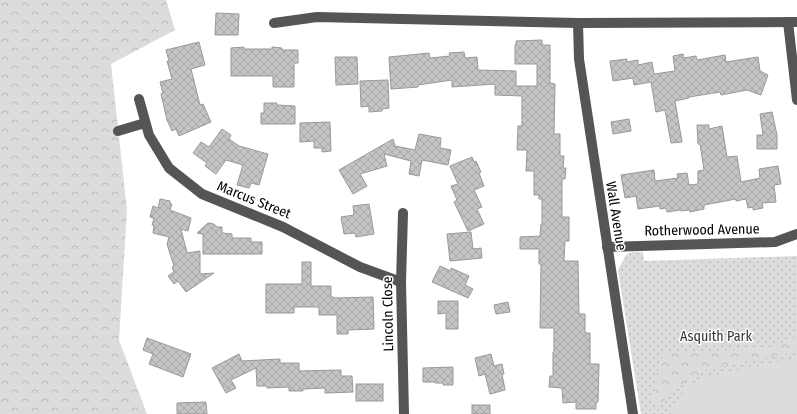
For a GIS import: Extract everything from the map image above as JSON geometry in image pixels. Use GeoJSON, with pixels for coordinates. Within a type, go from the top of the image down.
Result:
{"type":"FeatureCollection","features":[{"type":"Feature","properties":{"kind":"street"},"geometry":{"type":"LineString","coordinates":[[274,23],[316,18],[578,22],[792,22],[797,100]]}},
{"type":"Feature","properties":{"kind":"street","name":"Wall Avenue"},"geometry":{"type":"LineString","coordinates":[[578,22],[579,59],[633,414]]}},
{"type":"Feature","properties":{"kind":"street","name":"Marcus Street"},"geometry":{"type":"LineString","coordinates":[[139,99],[148,135],[169,168],[202,194],[283,227],[360,267],[401,282]]}},
{"type":"Feature","properties":{"kind":"street"},"geometry":{"type":"LineString","coordinates":[[118,131],[145,123]]}},
{"type":"Feature","properties":{"kind":"street","name":"Lincoln Close"},"geometry":{"type":"LineString","coordinates":[[403,213],[401,282],[404,414]]}},
{"type":"Feature","properties":{"kind":"street","name":"Rotherwood Avenue"},"geometry":{"type":"LineString","coordinates":[[607,246],[775,242],[797,234]]}},
{"type":"Feature","properties":{"kind":"green space"},"geometry":{"type":"Polygon","coordinates":[[[0,0],[166,0],[175,30],[111,64],[127,210],[119,340],[147,414],[0,414],[0,0]]]}},
{"type":"Feature","properties":{"kind":"green space","name":"Asquith Park"},"geometry":{"type":"Polygon","coordinates":[[[632,252],[643,252],[644,261],[797,256],[797,414],[641,414],[618,270],[626,255],[632,252]]]}},
{"type":"Feature","properties":{"kind":"green space"},"geometry":{"type":"Polygon","coordinates":[[[797,337],[797,352],[709,369],[672,390],[659,407],[651,401],[660,360],[665,353],[767,348],[797,337]]]}},
{"type":"Feature","properties":{"kind":"green space"},"geometry":{"type":"Polygon","coordinates":[[[797,358],[797,414],[670,414],[687,386],[710,376],[797,358]]]}},
{"type":"Feature","properties":{"kind":"building"},"geometry":{"type":"Polygon","coordinates":[[[216,13],[239,14],[238,35],[215,35],[216,13]]]}},
{"type":"Feature","properties":{"kind":"building"},"geometry":{"type":"Polygon","coordinates":[[[542,40],[542,45],[550,45],[550,83],[555,84],[554,134],[560,134],[560,156],[564,156],[563,168],[566,168],[565,179],[562,179],[562,217],[569,217],[569,241],[565,241],[564,261],[578,261],[579,314],[585,314],[585,333],[590,333],[590,364],[599,364],[598,402],[596,402],[596,409],[576,409],[576,402],[563,403],[562,388],[549,387],[550,376],[553,376],[554,328],[540,328],[541,264],[539,264],[539,249],[520,249],[520,237],[540,236],[542,224],[542,199],[539,199],[539,195],[534,195],[534,171],[526,171],[527,150],[517,150],[518,126],[522,126],[522,96],[495,95],[495,84],[452,87],[452,80],[418,85],[418,87],[391,89],[389,57],[429,53],[430,58],[450,56],[449,53],[464,52],[465,58],[477,57],[478,70],[516,71],[516,86],[537,86],[537,64],[515,64],[515,45],[516,41],[542,40]]]}},
{"type":"Feature","properties":{"kind":"building"},"geometry":{"type":"Polygon","coordinates":[[[199,42],[205,65],[191,69],[200,105],[203,104],[211,122],[179,136],[176,129],[172,131],[167,120],[161,94],[163,93],[160,82],[172,79],[167,61],[169,61],[166,50],[199,42]]]}},
{"type":"Feature","properties":{"kind":"building"},"geometry":{"type":"Polygon","coordinates":[[[244,47],[244,49],[272,49],[272,47],[282,48],[282,50],[298,50],[298,63],[294,63],[294,87],[273,87],[273,76],[231,76],[231,48],[244,47]]]}},
{"type":"Feature","properties":{"kind":"building"},"geometry":{"type":"Polygon","coordinates":[[[683,54],[684,58],[696,56],[697,60],[725,55],[726,62],[758,57],[760,71],[768,75],[761,95],[747,90],[721,95],[720,92],[675,101],[682,142],[671,143],[665,110],[656,112],[651,82],[634,85],[633,78],[613,81],[610,61],[627,59],[627,62],[638,60],[638,65],[652,62],[654,74],[675,71],[673,56],[683,54]]]}},
{"type":"Feature","properties":{"kind":"building"},"geometry":{"type":"Polygon","coordinates":[[[335,57],[357,57],[358,84],[336,85],[335,57]]]}},
{"type":"Feature","properties":{"kind":"building"},"geometry":{"type":"Polygon","coordinates":[[[388,80],[389,108],[382,109],[382,111],[369,112],[369,106],[361,107],[360,81],[388,80]]]}},
{"type":"Feature","properties":{"kind":"building"},"geometry":{"type":"Polygon","coordinates":[[[264,103],[277,103],[277,105],[295,106],[295,124],[261,124],[261,113],[264,113],[264,103]]]}},
{"type":"Feature","properties":{"kind":"building"},"geometry":{"type":"Polygon","coordinates":[[[772,112],[777,135],[777,149],[757,149],[757,135],[763,135],[760,114],[772,112]]]}},
{"type":"Feature","properties":{"kind":"building"},"geometry":{"type":"Polygon","coordinates":[[[629,119],[631,131],[613,134],[611,122],[629,119]]]}},
{"type":"Feature","properties":{"kind":"building"},"geometry":{"type":"Polygon","coordinates":[[[330,122],[331,151],[322,152],[322,148],[314,148],[314,141],[300,142],[300,123],[330,122]]]}},
{"type":"Feature","properties":{"kind":"building"},"geometry":{"type":"Polygon","coordinates":[[[697,125],[709,125],[709,129],[722,126],[727,157],[737,156],[741,182],[760,178],[759,169],[778,166],[781,184],[774,185],[776,202],[762,203],[763,208],[753,210],[753,207],[748,208],[746,199],[736,201],[736,199],[704,205],[704,209],[690,212],[690,210],[680,210],[667,212],[666,208],[660,209],[660,206],[638,209],[636,196],[625,198],[621,175],[654,170],[655,181],[678,178],[677,174],[687,173],[689,185],[698,184],[698,171],[704,170],[700,144],[698,144],[697,125]]]}},
{"type":"Feature","properties":{"kind":"building"},"geometry":{"type":"Polygon","coordinates":[[[222,129],[231,135],[229,139],[239,146],[268,154],[259,185],[251,183],[249,188],[237,185],[243,165],[226,160],[216,174],[205,166],[207,163],[193,153],[201,142],[209,147],[222,129]]]}},
{"type":"Feature","properties":{"kind":"building"},"geometry":{"type":"Polygon","coordinates":[[[419,134],[441,138],[440,148],[451,150],[448,165],[422,160],[419,176],[409,174],[411,161],[384,154],[387,166],[360,174],[367,186],[353,194],[339,170],[393,139],[395,146],[415,150],[419,134]]]}},
{"type":"Feature","properties":{"kind":"building"},"geometry":{"type":"Polygon","coordinates":[[[472,157],[474,162],[476,161],[481,172],[479,173],[484,186],[474,190],[482,207],[477,209],[484,224],[468,231],[454,202],[457,200],[451,186],[458,184],[450,166],[472,157]]]}},
{"type":"Feature","properties":{"kind":"building"},"geometry":{"type":"Polygon","coordinates":[[[160,199],[170,201],[170,204],[172,204],[170,210],[191,218],[188,231],[181,229],[187,253],[200,251],[200,274],[214,273],[186,292],[178,281],[174,284],[168,276],[174,272],[172,267],[174,266],[167,244],[169,237],[153,233],[154,225],[152,225],[154,218],[150,217],[153,206],[158,208],[160,199]]]}},
{"type":"Feature","properties":{"kind":"building"},"geometry":{"type":"Polygon","coordinates":[[[369,204],[374,234],[356,237],[355,233],[344,234],[341,217],[354,215],[353,206],[369,204]]]}},
{"type":"Feature","properties":{"kind":"building"},"geometry":{"type":"Polygon","coordinates":[[[208,223],[214,224],[217,227],[222,227],[222,233],[232,234],[232,238],[251,238],[251,242],[262,242],[262,254],[203,254],[203,234],[197,233],[208,223]]]}},
{"type":"Feature","properties":{"kind":"building"},"geometry":{"type":"Polygon","coordinates":[[[471,232],[473,249],[481,248],[482,258],[450,261],[447,234],[471,232]]]}},
{"type":"Feature","properties":{"kind":"building"},"geometry":{"type":"Polygon","coordinates":[[[302,262],[311,262],[311,286],[331,286],[331,297],[373,297],[374,329],[348,330],[348,334],[337,334],[337,315],[319,315],[319,307],[294,307],[294,313],[266,313],[266,284],[302,284],[302,262]]]}},
{"type":"Feature","properties":{"kind":"building"},"geometry":{"type":"Polygon","coordinates":[[[440,266],[451,271],[451,268],[469,276],[465,285],[473,289],[468,298],[432,282],[440,266]]]}},
{"type":"Feature","properties":{"kind":"building"},"geometry":{"type":"Polygon","coordinates":[[[438,301],[458,301],[458,329],[446,329],[446,313],[438,314],[438,301]]]}},
{"type":"Feature","properties":{"kind":"building"},"geometry":{"type":"Polygon","coordinates":[[[508,302],[510,312],[496,314],[494,305],[508,302]]]}},
{"type":"Feature","properties":{"kind":"building"},"geometry":{"type":"Polygon","coordinates":[[[147,338],[191,354],[183,377],[149,364],[153,354],[143,350],[147,338]]]}},
{"type":"Feature","properties":{"kind":"building"},"geometry":{"type":"Polygon","coordinates":[[[239,354],[242,361],[280,359],[280,363],[299,363],[299,371],[341,370],[341,376],[352,376],[353,392],[325,393],[325,388],[289,391],[289,387],[267,388],[267,386],[257,386],[256,368],[231,380],[236,388],[226,393],[212,368],[239,354]]]}},
{"type":"Feature","properties":{"kind":"building"},"geometry":{"type":"Polygon","coordinates":[[[491,354],[494,366],[502,364],[505,390],[490,394],[485,374],[479,376],[475,358],[491,354]]]}},
{"type":"Feature","properties":{"kind":"building"},"geometry":{"type":"Polygon","coordinates":[[[453,367],[453,385],[423,382],[423,368],[453,367]]]}},
{"type":"Feature","properties":{"kind":"building"},"geometry":{"type":"Polygon","coordinates":[[[356,384],[383,384],[383,401],[356,401],[356,384]]]}},
{"type":"Feature","properties":{"kind":"building"},"geometry":{"type":"Polygon","coordinates":[[[206,402],[207,414],[177,414],[177,403],[206,402]]]}},
{"type":"Feature","properties":{"kind":"building"},"geometry":{"type":"Polygon","coordinates":[[[472,405],[490,405],[490,414],[472,414],[472,405]]]}}]}
